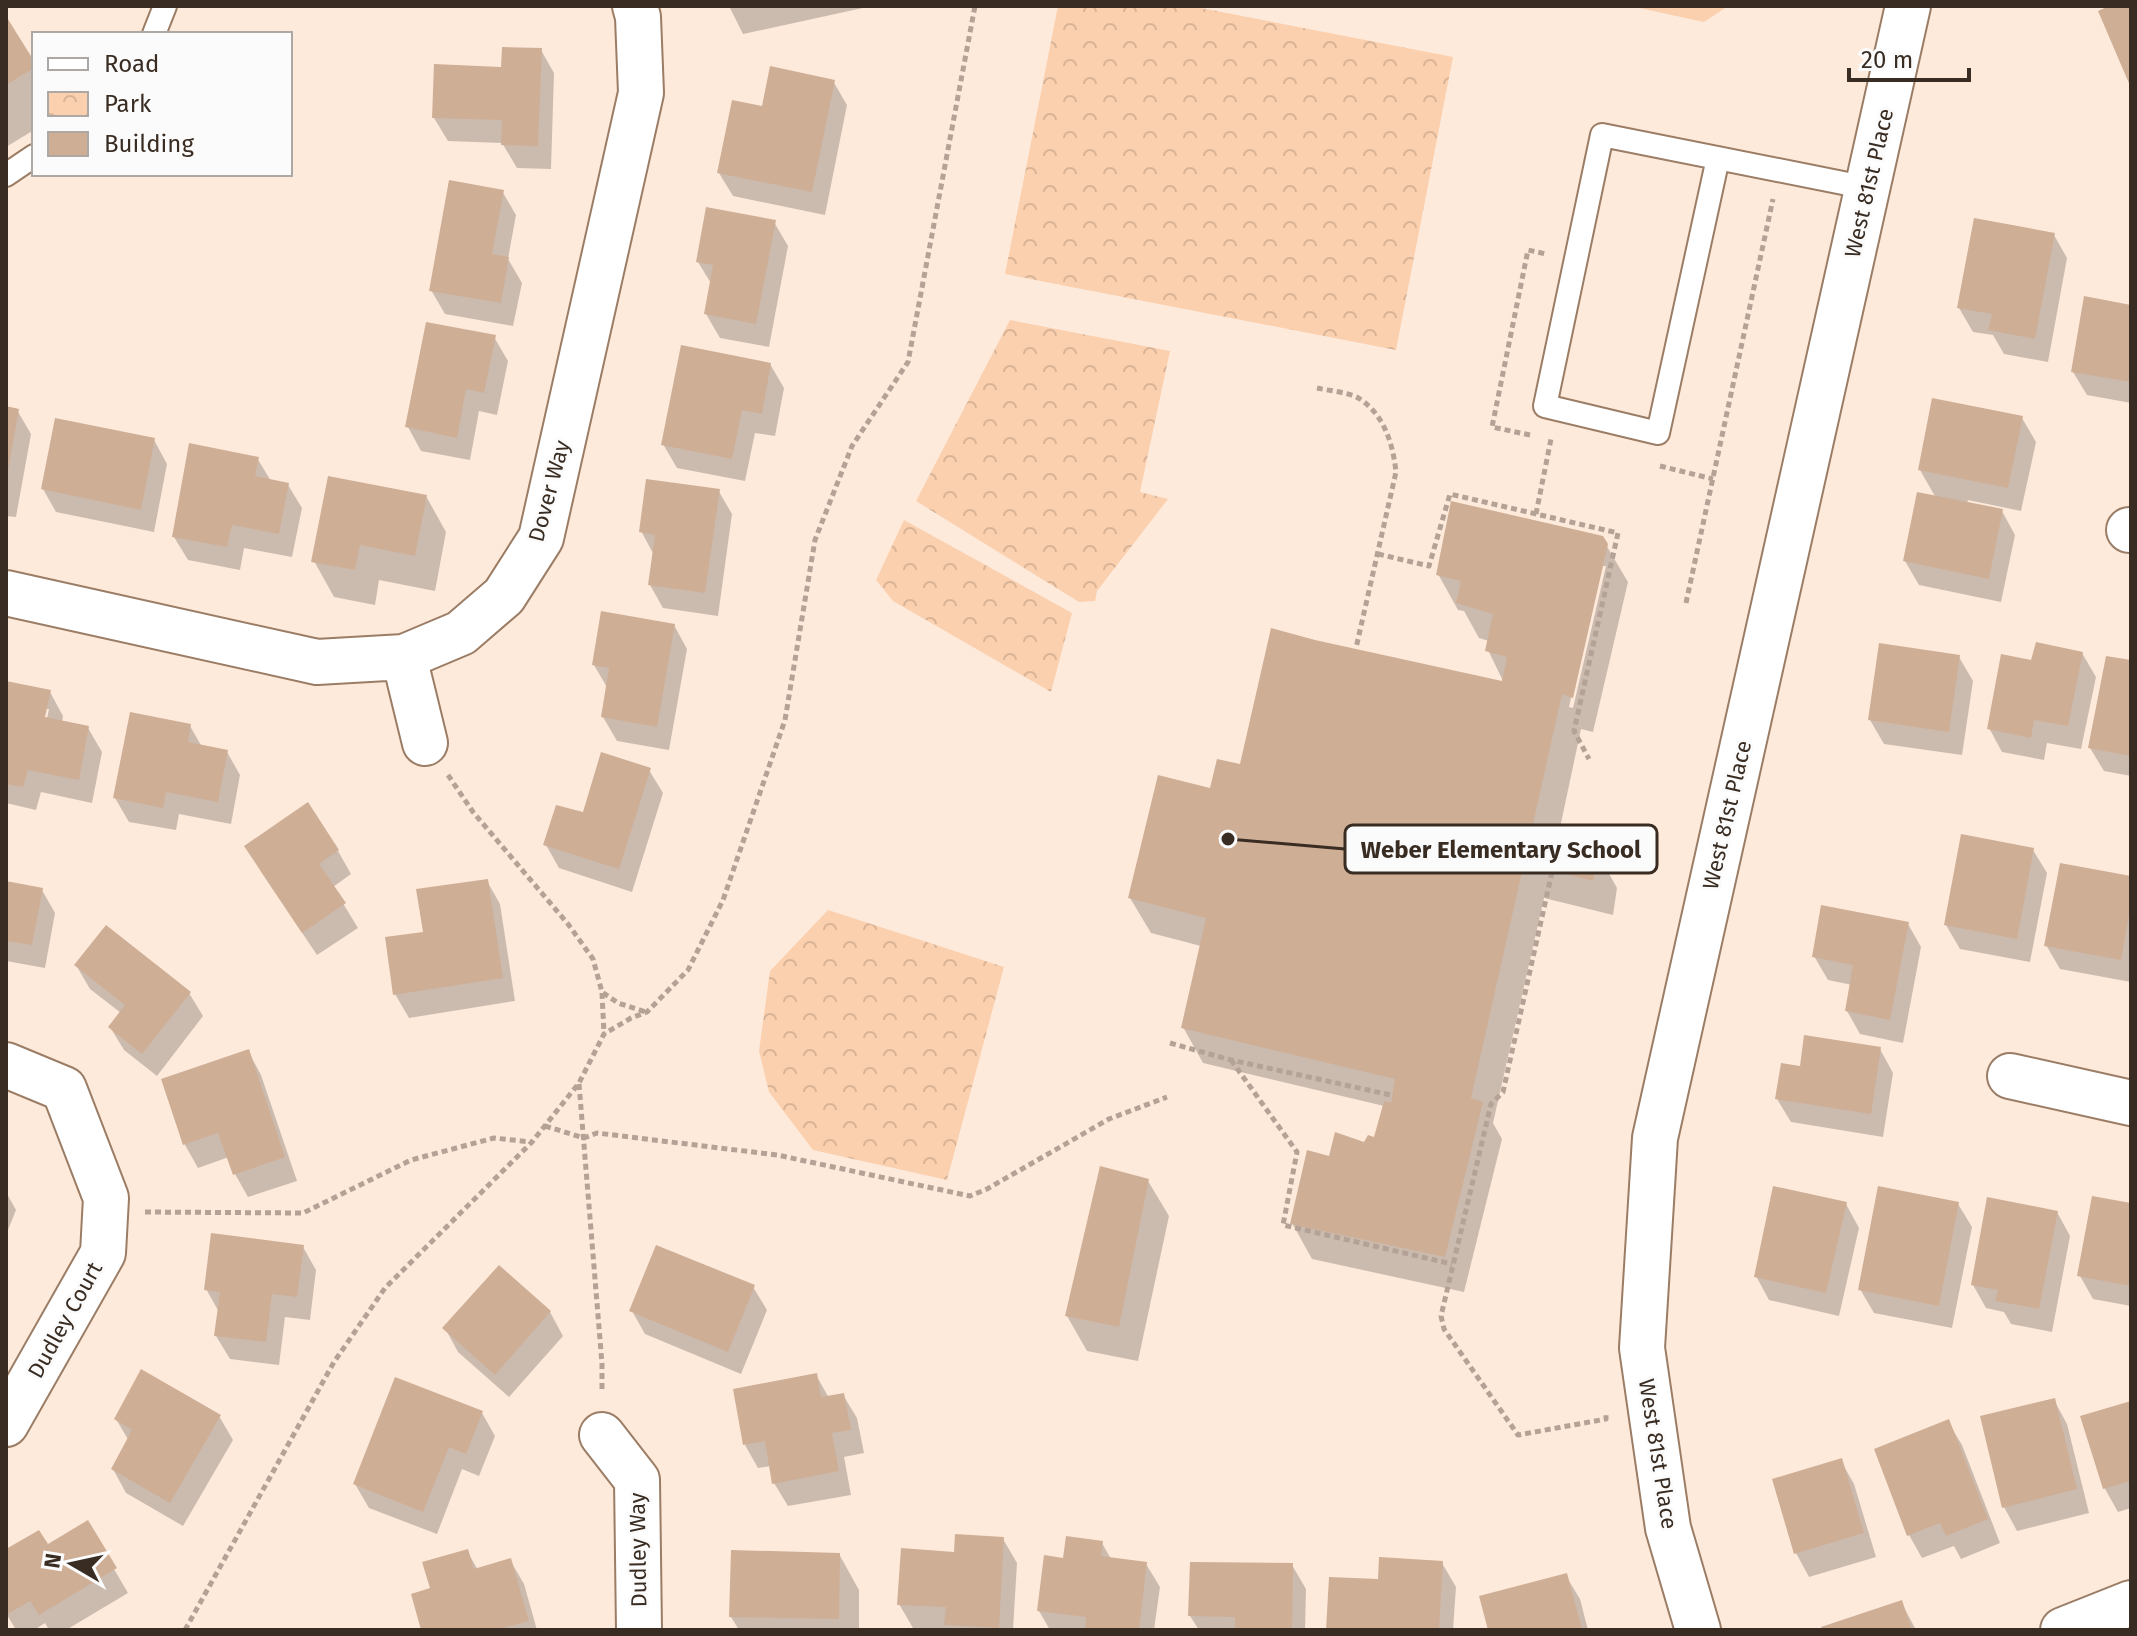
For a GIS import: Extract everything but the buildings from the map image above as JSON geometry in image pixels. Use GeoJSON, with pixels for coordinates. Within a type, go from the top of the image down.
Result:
{"type":"FeatureCollection","features":[{"type":"Feature","properties":{"kind":"street","name":"Dover Way"},"geometry":{"type":"LineString","coordinates":[[6,593],[317,662],[404,657],[461,633],[504,596],[541,538],[641,93],[635,6]]}},
{"type":"Feature","properties":{"kind":"street","name":"West 81st Place"},"geometry":{"type":"LineString","coordinates":[[1698,1630],[1668,1528],[1642,1348],[1655,1138],[1908,6]]}},
{"type":"Feature","properties":{"kind":"street"},"geometry":{"type":"LineString","coordinates":[[404,657],[425,743]]}},
{"type":"Feature","properties":{"kind":"street","name":"Dudley Court"},"geometry":{"type":"LineString","coordinates":[[6,1065],[64,1089],[106,1198],[103,1253],[6,1424]]}},
{"type":"Feature","properties":{"kind":"street"},"geometry":{"type":"LineString","coordinates":[[2010,1076],[2131,1103]]}},
{"type":"Feature","properties":{"kind":"street","name":"Dudley Way"},"geometry":{"type":"LineString","coordinates":[[602,1435],[637,1480],[639,1630]]}},
{"type":"Feature","properties":{"kind":"street"},"geometry":{"type":"LineString","coordinates":[[2063,1630],[2131,1603]]}},
{"type":"Feature","properties":{"kind":"lane"},"geometry":{"type":"LineString","coordinates":[[155,32],[165,6]]}},
{"type":"Feature","properties":{"kind":"lane"},"geometry":{"type":"LineString","coordinates":[[1718,158],[1658,433],[1545,406],[1602,135],[1779,170],[1868,188]]}},
{"type":"Feature","properties":{"kind":"lane"},"geometry":{"type":"LineString","coordinates":[[6,175],[32,157]]}},
{"type":"Feature","properties":{"kind":"path"},"geometry":{"type":"LineString","coordinates":[[604,1034],[647,1012],[688,970],[723,900],[785,720],[815,540],[852,446],[908,362],[975,6]]}},
{"type":"Feature","properties":{"kind":"path"},"geometry":{"type":"LineString","coordinates":[[1686,603],[1779,170]]}},
{"type":"Feature","properties":{"kind":"path"},"geometry":{"type":"LineString","coordinates":[[1317,388],[1359,398],[1380,418],[1393,447],[1396,472],[1356,648]]}},
{"type":"Feature","properties":{"kind":"path"},"geometry":{"type":"LineString","coordinates":[[1536,514],[1551,439]]}},
{"type":"Feature","properties":{"kind":"path"},"geometry":{"type":"LineString","coordinates":[[1378,554],[1429,566],[1450,494],[1618,533],[1574,731],[1589,759]]}},
{"type":"Feature","properties":{"kind":"path"},"geometry":{"type":"LineString","coordinates":[[185,1630],[334,1362],[385,1288],[532,1142],[579,1083],[604,1034],[602,992],[593,959],[473,812],[425,743]]}},
{"type":"Feature","properties":{"kind":"path"},"geometry":{"type":"LineString","coordinates":[[1552,872],[1503,1092],[1491,1104],[1441,1316],[1444,1329],[1518,1435],[1606,1419],[1605,1407]]}},
{"type":"Feature","properties":{"kind":"path"},"geometry":{"type":"LineString","coordinates":[[602,992],[618,1003],[647,1012]]}},
{"type":"Feature","properties":{"kind":"path"},"geometry":{"type":"LineString","coordinates":[[1170,1043],[1231,1060],[1391,1095]]}},
{"type":"Feature","properties":{"kind":"path"},"geometry":{"type":"LineString","coordinates":[[1231,1060],[1297,1152],[1283,1225],[1452,1264]]}},
{"type":"Feature","properties":{"kind":"path"},"geometry":{"type":"LineString","coordinates":[[579,1083],[602,1364],[602,1435]]}},
{"type":"Feature","properties":{"kind":"path"},"geometry":{"type":"LineString","coordinates":[[545,1126],[584,1138],[597,1133],[777,1155],[970,1196],[1109,1119],[1167,1097]]}},
{"type":"Feature","properties":{"kind":"path"},"geometry":{"type":"LineString","coordinates":[[106,1198],[139,1212],[303,1213],[411,1160],[494,1138],[532,1142]]}},
{"type":"Feature","properties":{"kind":"green space"},"geometry":{"type":"Polygon","coordinates":[[[1058,6],[1191,6],[1453,57],[1396,350],[1005,274],[1058,6]]]}},
{"type":"Feature","properties":{"kind":"green space"},"geometry":{"type":"Polygon","coordinates":[[[1630,6],[1728,6],[1704,22],[1630,6]]]}},
{"type":"Feature","properties":{"kind":"green space"},"geometry":{"type":"Polygon","coordinates":[[[1010,320],[1170,351],[1140,492],[1168,499],[1097,591],[1095,601],[1079,602],[916,501],[1010,320]]]}},
{"type":"Feature","properties":{"kind":"green space"},"geometry":{"type":"Polygon","coordinates":[[[904,520],[1072,613],[1051,692],[893,601],[876,580],[904,520]]]}},
{"type":"Feature","properties":{"kind":"green space"},"geometry":{"type":"Polygon","coordinates":[[[828,910],[1004,967],[947,1180],[813,1150],[769,1092],[759,1051],[770,971],[828,910]]]}},
{"type":"Feature","properties":{"kind":"place","name":"Weber Elementary School"},"geometry":{"type":"Point","coordinates":[1228,839]}}]}
